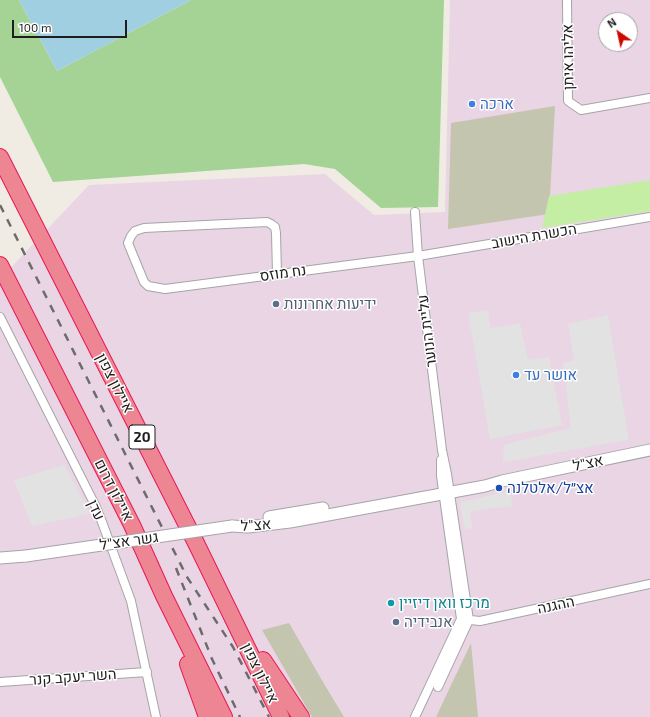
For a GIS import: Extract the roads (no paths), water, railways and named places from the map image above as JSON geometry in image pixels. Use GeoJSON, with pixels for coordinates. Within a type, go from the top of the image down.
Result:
{"type":"FeatureCollection","features":[{"type":"Feature","properties":{"kind":"highway","name":"איילון צפון"},"geometry":{"type":"LineString","coordinates":[[0,157],[196,543],[281,717]]}},
{"type":"Feature","properties":{"kind":"highway","name":"איילון דרום"},"geometry":{"type":"LineString","coordinates":[[0,265],[132,525],[164,596],[224,717]]}},
{"type":"Feature","properties":{"kind":"highway"},"geometry":{"type":"LineString","coordinates":[[196,543],[270,671],[301,717]]}},
{"type":"Feature","properties":{"kind":"highway"},"geometry":{"type":"LineString","coordinates":[[164,596],[207,717]]}},
{"type":"Feature","properties":{"kind":"street","name":"אליהו איתן"},"geometry":{"type":"LineString","coordinates":[[567,0],[568,101],[581,110],[650,98]]}},
{"type":"Feature","properties":{"kind":"street","name":"עליית הנוער"},"geometry":{"type":"LineString","coordinates":[[415,212],[418,256],[446,490],[465,619]]}},
{"type":"Feature","properties":{"kind":"street","name":"הכשרת הישוב"},"geometry":{"type":"LineString","coordinates":[[418,256],[650,217]]}},
{"type":"Feature","properties":{"kind":"street","name":"נח מוזס"},"geometry":{"type":"LineString","coordinates":[[277,274],[275,227],[267,222],[144,228],[135,231],[128,244],[144,282],[148,286],[165,289],[418,256]]}},
{"type":"Feature","properties":{"kind":"street","name":"עדן"},"geometry":{"type":"LineString","coordinates":[[0,318],[96,507],[131,601],[156,717]]}},
{"type":"Feature","properties":{"kind":"street","name":"אצ\"ל"},"geometry":{"type":"LineString","coordinates":[[232,526],[248,527],[290,522],[484,482],[502,481],[650,450]]}},
{"type":"Feature","properties":{"kind":"street","name":"גשר אצ\"ל"},"geometry":{"type":"LineString","coordinates":[[0,558],[26,556],[232,526]]}},
{"type":"Feature","properties":{"kind":"street","name":"ההגנה"},"geometry":{"type":"LineString","coordinates":[[465,619],[480,621],[650,584]]}},
{"type":"Feature","properties":{"kind":"street"},"geometry":{"type":"LineString","coordinates":[[415,717],[434,686],[465,619]]}},
{"type":"Feature","properties":{"kind":"street","name":"השר יעקב קנר"},"geometry":{"type":"LineString","coordinates":[[0,682],[146,672]]}},
{"type":"Feature","properties":{"kind":"water"},"geometry":{"type":"Polygon","coordinates":[[[19,0],[191,0],[57,71],[19,0]]]}},
{"type":"Feature","properties":{"kind":"railway"},"geometry":{"type":"LineString","coordinates":[[0,205],[187,577],[233,647],[269,717]]}},
{"type":"Feature","properties":{"kind":"railway"},"geometry":{"type":"LineString","coordinates":[[176,568],[212,659],[240,717]]}},
{"type":"Feature","properties":{"kind":"place","name":"ארכה"},"geometry":{"type":"Point","coordinates":[472,104]}},
{"type":"Feature","properties":{"kind":"place","name":"ידיעות אחרונות"},"geometry":{"type":"Point","coordinates":[276,304]}},
{"type":"Feature","properties":{"kind":"place","name":"אושר עד"},"geometry":{"type":"Point","coordinates":[516,375]}},
{"type":"Feature","properties":{"kind":"place","name":"אצ״ל/אלטלנה"},"geometry":{"type":"Point","coordinates":[499,488]}},
{"type":"Feature","properties":{"kind":"place","name":"מרכז וואן דיזיין"},"geometry":{"type":"Point","coordinates":[391,603]}},
{"type":"Feature","properties":{"kind":"place","name":"אנבידיה"},"geometry":{"type":"Point","coordinates":[396,622]}}]}
